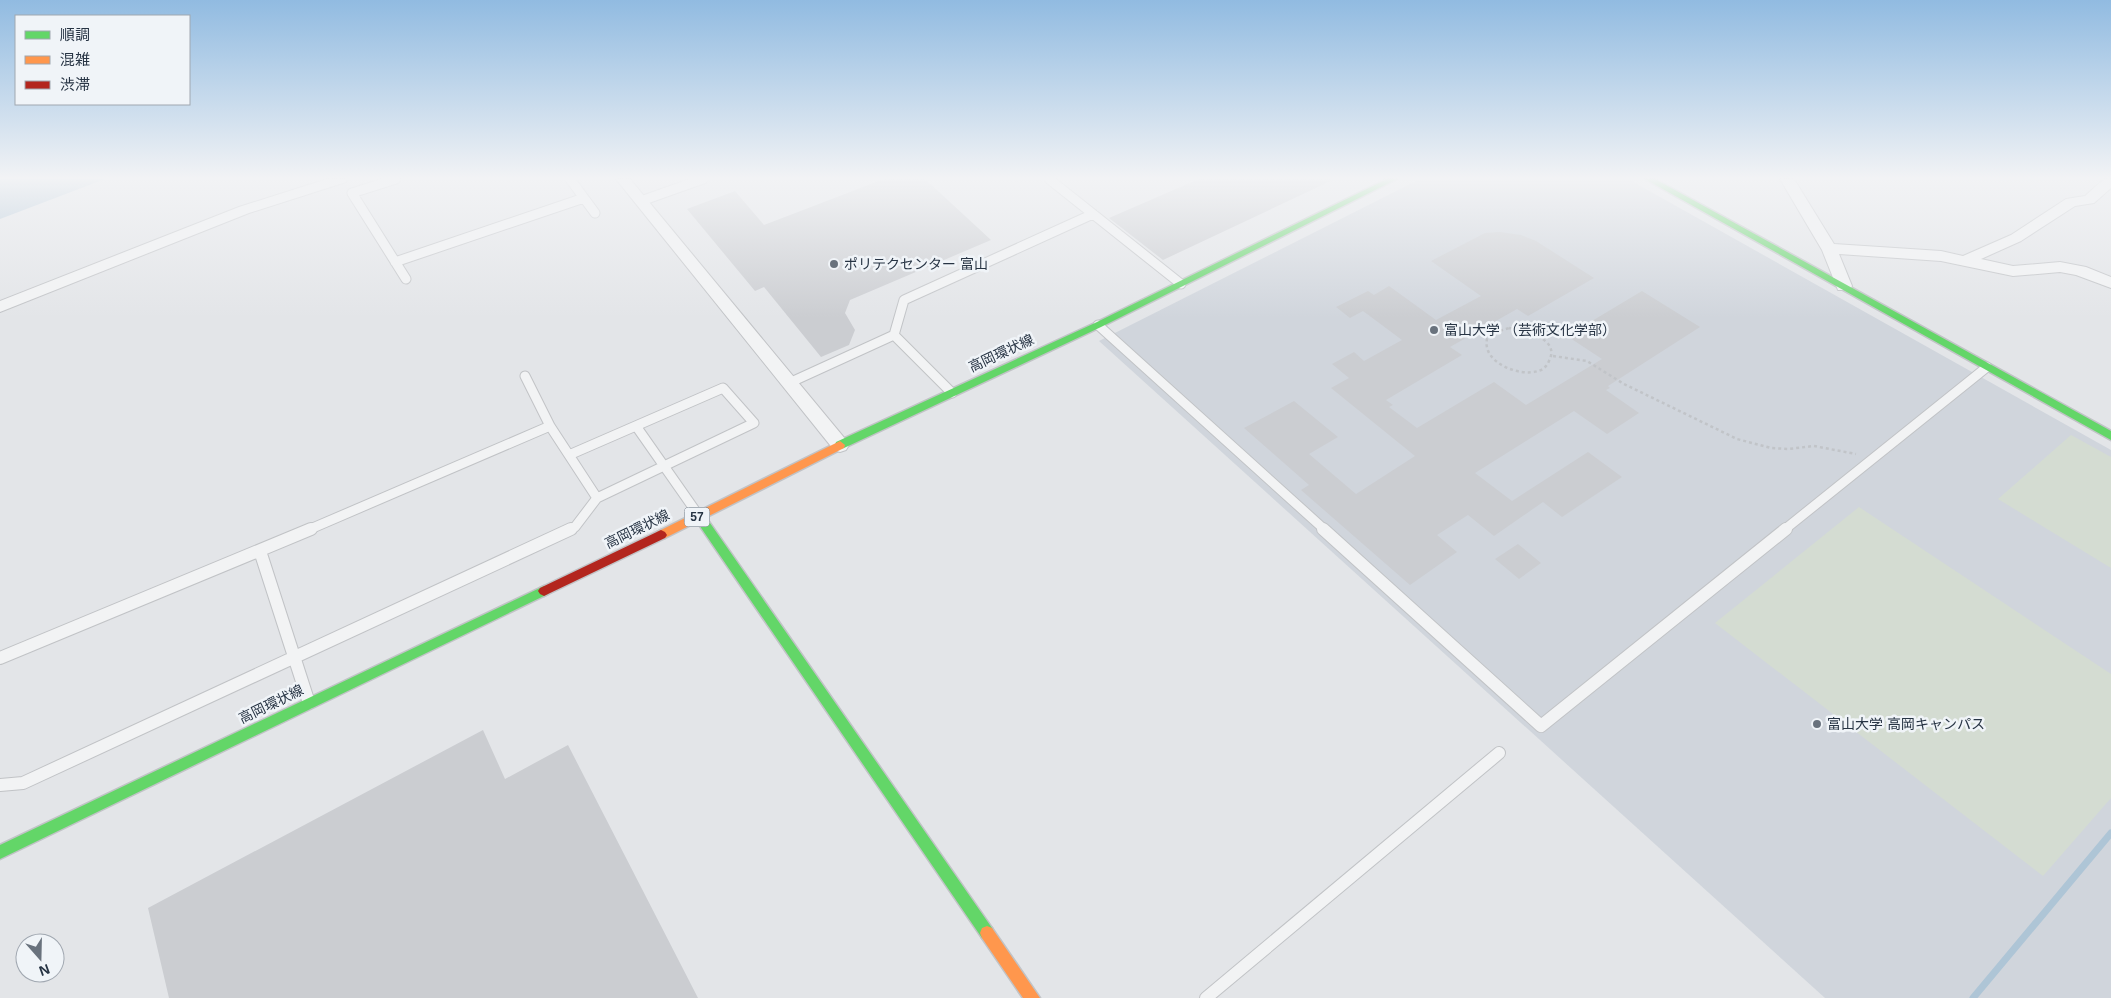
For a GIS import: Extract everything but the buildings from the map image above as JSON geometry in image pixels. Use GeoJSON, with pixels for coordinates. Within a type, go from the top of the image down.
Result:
{"type":"FeatureCollection","features":[{"type":"Feature","properties":{"kind":"main road","name":"高岡環状線"},"geometry":{"type":"LineString","coordinates":[[0,852],[699,516],[840,445],[1098,325],[1298,226]]}},
{"type":"Feature","properties":{"kind":"main road"},"geometry":{"type":"LineString","coordinates":[[1734,226],[2111,436]]}},
{"type":"Feature","properties":{"kind":"main road"},"geometry":{"type":"LineString","coordinates":[[699,516],[1032,998]]}},
{"type":"Feature","properties":{"kind":"street"},"geometry":{"type":"LineString","coordinates":[[0,307],[205,226]]}},
{"type":"Feature","properties":{"kind":"street"},"geometry":{"type":"LineString","coordinates":[[661,226],[840,445]]}},
{"type":"Feature","properties":{"kind":"street"},"geometry":{"type":"LineString","coordinates":[[1815,226],[1829,248],[1844,286]]}},
{"type":"Feature","properties":{"kind":"street"},"geometry":{"type":"LineString","coordinates":[[1967,260],[2016,238],[2035,226]]}},
{"type":"Feature","properties":{"kind":"street"},"geometry":{"type":"LineString","coordinates":[[1829,248],[1941,256],[2012,271],[2060,268],[2080,270],[2111,283]]}},
{"type":"Feature","properties":{"kind":"lane"},"geometry":{"type":"LineString","coordinates":[[372,226],[406,279]]}},
{"type":"Feature","properties":{"kind":"lane"},"geometry":{"type":"LineString","coordinates":[[395,262],[503,226]]}},
{"type":"Feature","properties":{"kind":"lane"},"geometry":{"type":"LineString","coordinates":[[789,383],[894,335],[904,300],[1068,226]]}},
{"type":"Feature","properties":{"kind":"lane"},"geometry":{"type":"LineString","coordinates":[[1108,226],[1181,284]]}},
{"type":"Feature","properties":{"kind":"lane"},"geometry":{"type":"LineString","coordinates":[[1098,325],[1541,726],[1987,367]]}},
{"type":"Feature","properties":{"kind":"lane"},"geometry":{"type":"LineString","coordinates":[[894,335],[952,393]]}},
{"type":"Feature","properties":{"kind":"lane"},"geometry":{"type":"LineString","coordinates":[[525,376],[550,426],[597,498]]}},
{"type":"Feature","properties":{"kind":"lane"},"geometry":{"type":"LineString","coordinates":[[0,785],[23,783],[575,526],[597,498],[754,423],[723,388],[569,455]]}},
{"type":"Feature","properties":{"kind":"lane"},"geometry":{"type":"LineString","coordinates":[[0,658],[260,551],[550,426]]}},
{"type":"Feature","properties":{"kind":"lane"},"geometry":{"type":"LineString","coordinates":[[636,426],[699,516]]}},
{"type":"Feature","properties":{"kind":"lane"},"geometry":{"type":"LineString","coordinates":[[260,551],[309,702]]}},
{"type":"Feature","properties":{"kind":"lane"},"geometry":{"type":"LineString","coordinates":[[1206,998],[1499,753]]}},
{"type":"Feature","properties":{"kind":"path"},"geometry":{"type":"LineString","coordinates":[[1509,328],[1519,328],[1530,331],[1547,342],[1553,356],[1551,363],[1544,368],[1536,371],[1519,371],[1503,366],[1494,360],[1488,352],[1486,345],[1492,333],[1509,328]]}},
{"type":"Feature","properties":{"kind":"path"},"geometry":{"type":"LineString","coordinates":[[1553,356],[1587,361],[1624,384],[1737,439],[1771,448],[1788,449],[1814,446],[1841,450],[1871,460]]}},
{"type":"Feature","properties":{"kind":"shaded area","name":"富山大学 高岡キャンパス"},"geometry":{"type":"Polygon","coordinates":[[[1328,226],[1711,226],[2111,450],[2111,998],[1825,998],[1099,341],[1328,226]]]}},
{"type":"Feature","properties":{"kind":"shaded area"},"geometry":{"type":"Polygon","coordinates":[[[2071,435],[2111,457],[2111,568],[1998,499],[2071,435]]]}},
{"type":"Feature","properties":{"kind":"shaded area"},"geometry":{"type":"Polygon","coordinates":[[[1859,507],[2111,674],[2111,798],[2043,876],[1715,623],[1859,507]]]}},
{"type":"Feature","properties":{"kind":"waterway"},"geometry":{"type":"LineString","coordinates":[[1973,998],[2111,833]]}},
{"type":"Feature","properties":{"kind":"traffic: fast"},"geometry":{"type":"LineString","coordinates":[[840,445],[1098,325],[1299,226]]}},
{"type":"Feature","properties":{"kind":"traffic: fast"},"geometry":{"type":"LineString","coordinates":[[1733,226],[2111,436]]}},
{"type":"Feature","properties":{"kind":"traffic: fast"},"geometry":{"type":"LineString","coordinates":[[699,516],[987,933]]}},
{"type":"Feature","properties":{"kind":"traffic: fast"},"geometry":{"type":"LineString","coordinates":[[0,852],[544,591]]}},
{"type":"Feature","properties":{"kind":"traffic: slow"},"geometry":{"type":"LineString","coordinates":[[661,535],[840,445]]}},
{"type":"Feature","properties":{"kind":"traffic: slow"},"geometry":{"type":"LineString","coordinates":[[987,933],[1032,998]]}},
{"type":"Feature","properties":{"kind":"traffic: jam"},"geometry":{"type":"LineString","coordinates":[[544,591],[661,535]]}},
{"type":"Feature","properties":{"kind":"place","name":"ポリテクセンター 富山"},"geometry":{"type":"Point","coordinates":[834,264]}},
{"type":"Feature","properties":{"kind":"place","name":"富山大学 （芸術文化学部）"},"geometry":{"type":"Point","coordinates":[1434,330]}},
{"type":"Feature","properties":{"kind":"place","name":"富山大学 高岡キャンパス"},"geometry":{"type":"Point","coordinates":[1817,724]}}]}
